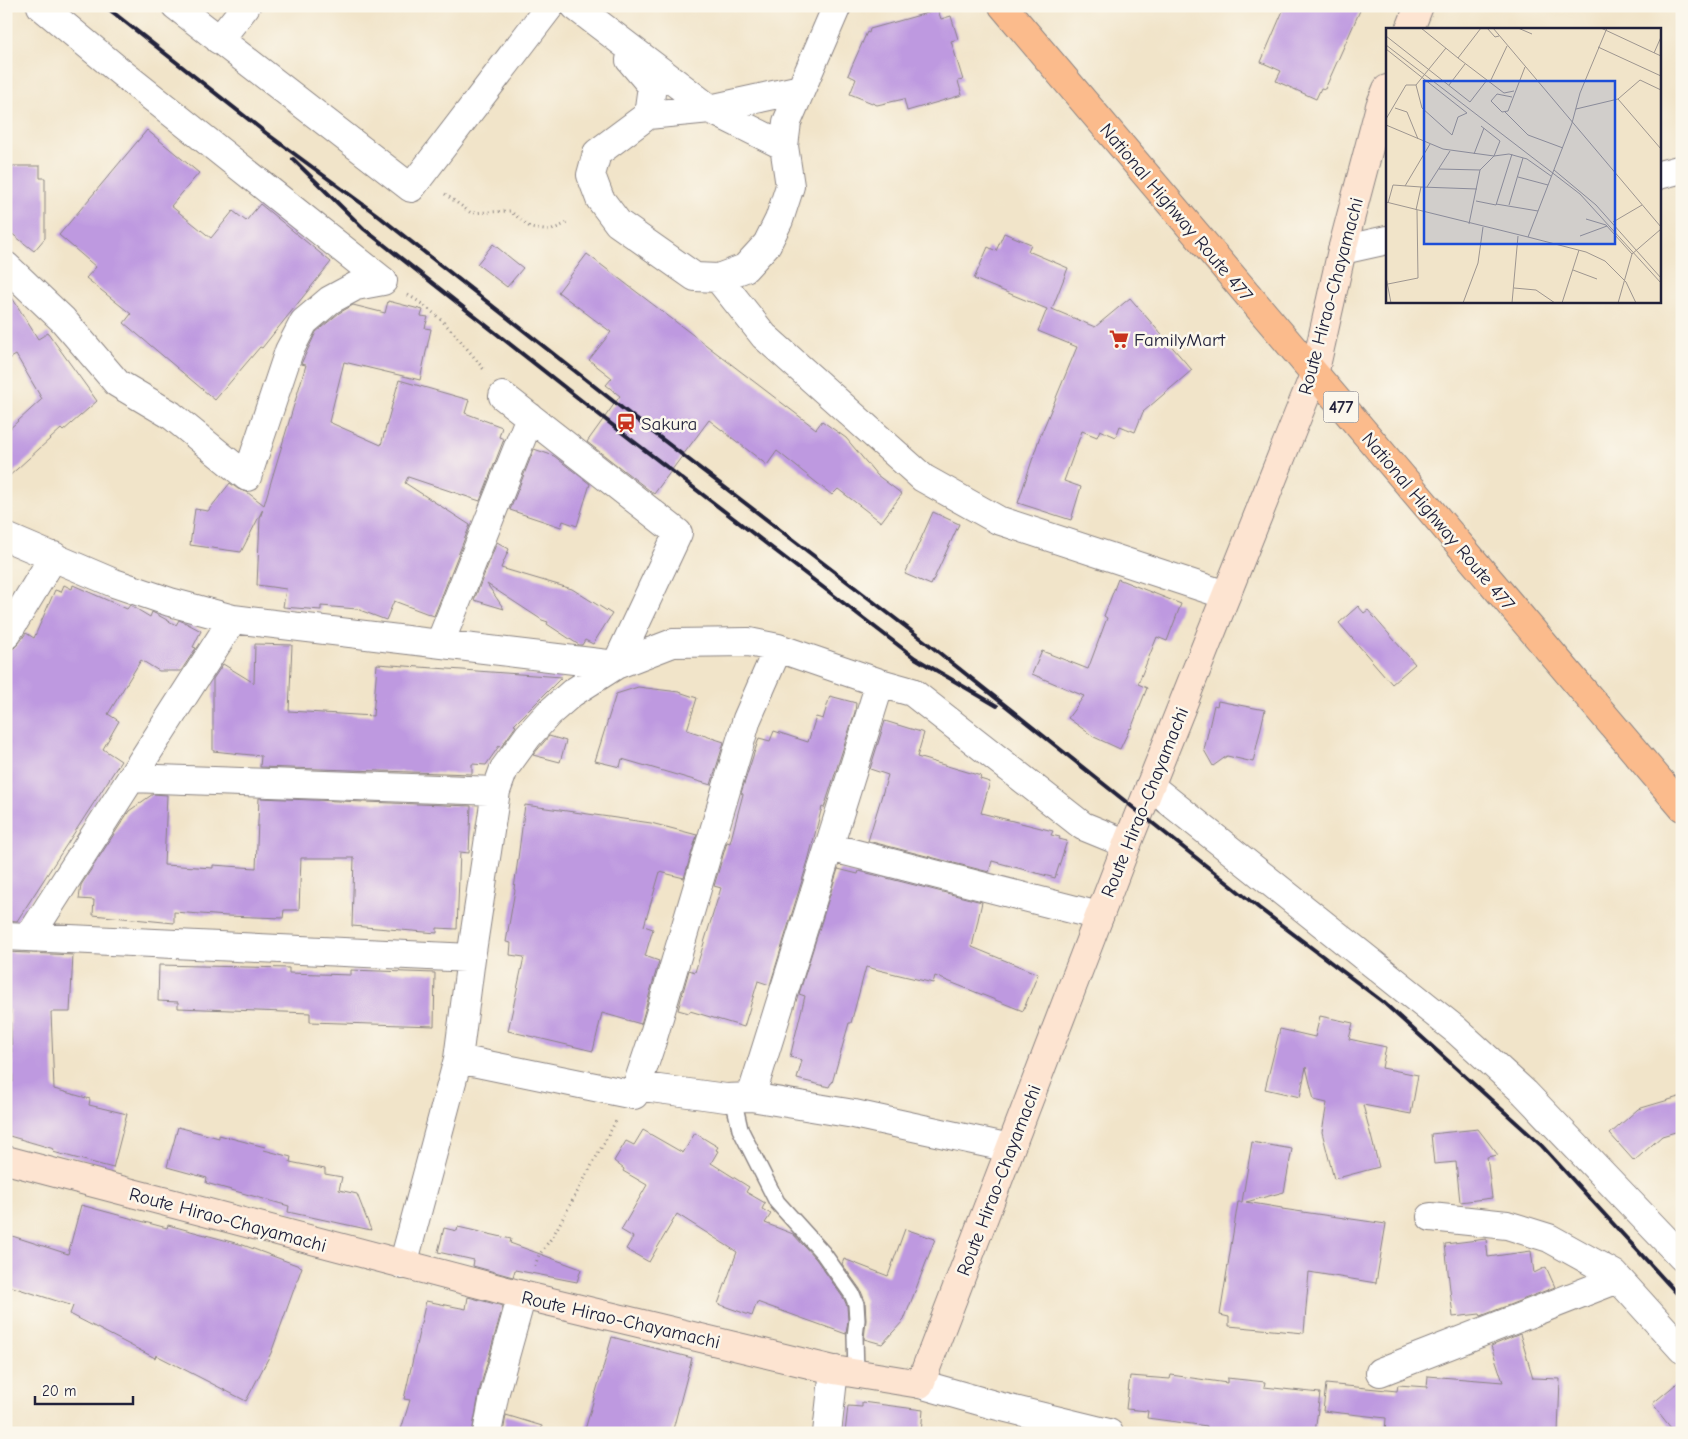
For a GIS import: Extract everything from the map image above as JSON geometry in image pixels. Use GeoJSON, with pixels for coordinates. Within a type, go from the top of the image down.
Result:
{"type":"FeatureCollection","features":[{"type":"Feature","properties":{"kind":"highway","name":"National Highway Route 477"},"geometry":{"type":"LineString","coordinates":[[1003,6],[1314,375],[1682,806]]}},
{"type":"Feature","properties":{"kind":"main road"},"geometry":{"type":"LineString","coordinates":[[1410,28],[1419,6]]}},
{"type":"Feature","properties":{"kind":"main road","name":"Route Hirao-Chayamachi"},"geometry":{"type":"LineString","coordinates":[[6,1160],[525,1296],[845,1371],[920,1384],[1127,844],[1314,375],[1342,250],[1380,106],[1386,91]]}},
{"type":"Feature","properties":{"kind":"street"},"geometry":{"type":"LineString","coordinates":[[41,6],[123,74],[383,281]]}},
{"type":"Feature","properties":{"kind":"street"},"geometry":{"type":"LineString","coordinates":[[176,6],[411,188],[550,6]]}},
{"type":"Feature","properties":{"kind":"street"},"geometry":{"type":"LineString","coordinates":[[220,40],[246,6]]}},
{"type":"Feature","properties":{"kind":"street"},"geometry":{"type":"LineString","coordinates":[[801,89],[710,109],[648,115],[596,152],[591,175],[600,199],[618,223],[694,276],[718,278],[745,268],[767,244],[779,220],[790,186],[784,146],[787,122],[837,6]]}},
{"type":"Feature","properties":{"kind":"street"},"geometry":{"type":"LineString","coordinates":[[581,8],[604,28],[710,109],[784,146]]}},
{"type":"Feature","properties":{"kind":"street"},"geometry":{"type":"LineString","coordinates":[[604,28],[652,86],[648,115]]}},
{"type":"Feature","properties":{"kind":"street"},"geometry":{"type":"LineString","coordinates":[[1660,175],[1682,170]]}},
{"type":"Feature","properties":{"kind":"street"},"geometry":{"type":"LineString","coordinates":[[1342,250],[1386,240]]}},
{"type":"Feature","properties":{"kind":"street"},"geometry":{"type":"LineString","coordinates":[[6,266],[63,320],[117,383],[171,414],[247,476],[289,351],[304,322],[330,300],[356,286],[383,281]]}},
{"type":"Feature","properties":{"kind":"street"},"geometry":{"type":"LineString","coordinates":[[718,278],[764,336],[923,478],[998,520],[1226,594]]}},
{"type":"Feature","properties":{"kind":"street"},"geometry":{"type":"LineString","coordinates":[[503,396],[678,533],[616,665]]}},
{"type":"Feature","properties":{"kind":"street"},"geometry":{"type":"LineString","coordinates":[[440,643],[530,417]]}},
{"type":"Feature","properties":{"kind":"street"},"geometry":{"type":"LineString","coordinates":[[6,537],[114,583],[170,602],[233,619],[616,665]]}},
{"type":"Feature","properties":{"kind":"street"},"geometry":{"type":"LineString","coordinates":[[6,636],[54,556]]}},
{"type":"Feature","properties":{"kind":"street"},"geometry":{"type":"LineString","coordinates":[[18,936],[131,778],[233,619]]}},
{"type":"Feature","properties":{"kind":"street"},"geometry":{"type":"LineString","coordinates":[[403,1265],[458,1059],[470,958],[496,791],[504,769],[528,736],[572,693],[616,665],[673,642],[749,642],[778,648],[912,692],[1083,826],[1127,844]]}},
{"type":"Feature","properties":{"kind":"street"},"geometry":{"type":"LineString","coordinates":[[632,1090],[652,1041],[747,719],[778,648]]}},
{"type":"Feature","properties":{"kind":"street"},"geometry":{"type":"LineString","coordinates":[[742,1098],[829,847],[880,683]]}},
{"type":"Feature","properties":{"kind":"street"},"geometry":{"type":"LineString","coordinates":[[131,778],[496,791]]}},
{"type":"Feature","properties":{"kind":"street"},"geometry":{"type":"LineString","coordinates":[[1150,786],[1456,1030],[1524,1093],[1679,1250]]}},
{"type":"Feature","properties":{"kind":"street"},"geometry":{"type":"LineString","coordinates":[[829,847],[1099,916]]}},
{"type":"Feature","properties":{"kind":"street"},"geometry":{"type":"LineString","coordinates":[[18,936],[470,958]]}},
{"type":"Feature","properties":{"kind":"street"},"geometry":{"type":"LineString","coordinates":[[458,1059],[632,1090],[742,1098],[854,1114],[1010,1148]]}},
{"type":"Feature","properties":{"kind":"street"},"geometry":{"type":"LineString","coordinates":[[1431,1217],[1507,1225],[1549,1238],[1614,1274],[1682,1349]]}},
{"type":"Feature","properties":{"kind":"street"},"geometry":{"type":"LineString","coordinates":[[1380,1372],[1618,1279]]}},
{"type":"Feature","properties":{"kind":"street"},"geometry":{"type":"LineString","coordinates":[[487,1433],[495,1392],[525,1296]]}},
{"type":"Feature","properties":{"kind":"street"},"geometry":{"type":"LineString","coordinates":[[828,1433],[845,1371]]}},
{"type":"Feature","properties":{"kind":"street"},"geometry":{"type":"LineString","coordinates":[[920,1384],[994,1405],[1110,1433]]}},
{"type":"Feature","properties":{"kind":"lane"},"geometry":{"type":"LineString","coordinates":[[742,1098],[740,1129],[778,1202],[823,1253],[852,1294],[856,1304],[855,1336],[845,1371]]}},
{"type":"Feature","properties":{"kind":"path"},"geometry":{"type":"LineString","coordinates":[[420,177],[471,213],[510,211],[531,228],[550,231],[567,223]]}},
{"type":"Feature","properties":{"kind":"path"},"geometry":{"type":"LineString","coordinates":[[383,281],[425,305],[460,339],[503,396]]}},
{"type":"Feature","properties":{"kind":"path"},"geometry":{"type":"LineString","coordinates":[[525,1296],[539,1256],[558,1228],[632,1090]]}},
{"type":"Feature","properties":{"kind":"building"},"geometry":{"type":"Polygon","coordinates":[[[1285,6],[1362,6],[1325,89],[1321,88],[1316,99],[1276,81],[1281,71],[1261,62],[1285,6]]]}},
{"type":"Feature","properties":{"kind":"building"},"geometry":{"type":"Polygon","coordinates":[[[938,10],[941,19],[951,16],[958,39],[951,41],[963,80],[958,81],[962,95],[907,111],[904,99],[877,105],[850,94],[856,79],[848,75],[870,29],[938,10]]]}},
{"type":"Feature","properties":{"kind":"building"},"geometry":{"type":"Polygon","coordinates":[[[147,130],[199,173],[171,206],[211,238],[233,211],[246,221],[260,204],[331,262],[262,348],[260,347],[215,400],[124,323],[131,314],[86,278],[96,267],[59,235],[147,130]]]}},
{"type":"Feature","properties":{"kind":"building"},"geometry":{"type":"Polygon","coordinates":[[[6,166],[40,166],[40,178],[45,178],[45,238],[34,251],[6,229],[6,166]]]}},
{"type":"Feature","properties":{"kind":"building"},"geometry":{"type":"Polygon","coordinates":[[[1004,233],[1031,244],[1028,251],[1068,268],[1052,309],[1095,327],[1130,298],[1192,370],[1143,412],[1135,432],[1120,426],[1116,437],[1100,430],[1097,437],[1082,431],[1064,481],[1081,487],[1071,520],[1018,503],[1039,439],[1077,347],[1038,331],[1047,309],[974,279],[988,247],[996,251],[1004,233]]]}},
{"type":"Feature","properties":{"kind":"building"},"geometry":{"type":"Polygon","coordinates":[[[493,244],[523,268],[507,287],[477,264],[493,244]]]}},
{"type":"Feature","properties":{"kind":"building"},"geometry":{"type":"Polygon","coordinates":[[[587,254],[816,429],[822,421],[846,438],[877,475],[902,494],[881,522],[838,489],[832,495],[777,451],[767,465],[709,420],[654,494],[587,442],[620,396],[606,385],[612,378],[589,360],[611,332],[558,292],[587,254]]]}},
{"type":"Feature","properties":{"kind":"building"},"geometry":{"type":"Polygon","coordinates":[[[6,288],[38,339],[48,333],[97,401],[63,431],[61,429],[6,479],[6,432],[42,399],[16,355],[6,361],[6,288]]]}},
{"type":"Feature","properties":{"kind":"building"},"geometry":{"type":"Polygon","coordinates":[[[388,301],[423,310],[421,316],[428,317],[425,328],[431,329],[420,380],[344,362],[329,422],[381,445],[399,380],[469,400],[465,413],[502,427],[499,437],[504,439],[480,501],[408,477],[405,483],[470,525],[434,616],[394,601],[386,620],[357,609],[321,606],[321,610],[283,607],[286,589],[257,585],[260,518],[263,509],[241,552],[190,545],[195,509],[208,511],[230,483],[238,489],[247,492],[264,505],[306,365],[301,364],[316,332],[339,313],[353,305],[385,313],[388,301]]]}},
{"type":"Feature","properties":{"kind":"building"},"geometry":{"type":"Polygon","coordinates":[[[534,449],[554,456],[590,484],[577,526],[563,521],[561,527],[510,510],[534,449]]]}},
{"type":"Feature","properties":{"kind":"building"},"geometry":{"type":"Polygon","coordinates":[[[933,512],[959,524],[931,585],[905,574],[933,512]]]}},
{"type":"Feature","properties":{"kind":"building"},"geometry":{"type":"Polygon","coordinates":[[[497,542],[509,549],[501,568],[572,589],[612,614],[593,644],[585,640],[582,645],[579,645],[547,624],[548,622],[487,584],[504,609],[474,600],[497,542]]]}},
{"type":"Feature","properties":{"kind":"building"},"geometry":{"type":"Polygon","coordinates":[[[1118,579],[1181,604],[1167,641],[1157,637],[1138,684],[1147,688],[1131,729],[1120,749],[1094,737],[1068,718],[1084,696],[1032,674],[1042,651],[1088,669],[1107,618],[1104,616],[1118,579]]]}},
{"type":"Feature","properties":{"kind":"building"},"geometry":{"type":"Polygon","coordinates":[[[64,585],[72,589],[73,585],[127,609],[130,605],[150,617],[152,612],[176,625],[179,620],[201,631],[193,647],[196,648],[181,671],[159,671],[141,660],[108,714],[119,721],[103,749],[121,761],[17,921],[6,920],[6,651],[14,648],[26,633],[34,638],[55,590],[61,592],[64,585]]]}},
{"type":"Feature","properties":{"kind":"building"},"geometry":{"type":"Polygon","coordinates":[[[1358,606],[1364,613],[1368,610],[1415,664],[1392,684],[1339,623],[1358,606]]]}},
{"type":"Feature","properties":{"kind":"building"},"geometry":{"type":"Polygon","coordinates":[[[255,644],[292,645],[289,711],[373,716],[377,664],[562,677],[514,725],[516,726],[486,765],[472,764],[472,774],[260,767],[261,756],[213,751],[213,679],[223,664],[254,683],[255,644]]]}},
{"type":"Feature","properties":{"kind":"building"},"geometry":{"type":"Polygon","coordinates":[[[638,687],[679,692],[697,698],[687,730],[724,742],[711,785],[622,759],[620,767],[595,761],[616,694],[638,687]]]}},
{"type":"Feature","properties":{"kind":"building"},"geometry":{"type":"Polygon","coordinates":[[[830,696],[856,703],[855,712],[824,808],[822,807],[808,861],[770,985],[758,981],[744,1027],[690,1011],[689,1013],[678,1010],[689,970],[695,972],[721,888],[714,886],[727,842],[730,843],[743,794],[741,793],[759,738],[770,741],[774,731],[808,742],[816,717],[823,719],[830,696]]]}},
{"type":"Feature","properties":{"kind":"building"},"geometry":{"type":"Polygon","coordinates":[[[1218,701],[1265,710],[1253,762],[1227,756],[1213,766],[1204,750],[1214,705],[1217,706],[1218,701]]]}},
{"type":"Feature","properties":{"kind":"building"},"geometry":{"type":"Polygon","coordinates":[[[885,721],[924,733],[917,757],[981,776],[980,779],[990,782],[981,813],[1053,831],[1051,835],[1067,841],[1055,878],[992,861],[989,872],[868,841],[888,775],[870,769],[885,721]]]}},
{"type":"Feature","properties":{"kind":"building"},"geometry":{"type":"Polygon","coordinates":[[[549,736],[566,741],[560,762],[533,755],[549,736]]]}},
{"type":"Feature","properties":{"kind":"building"},"geometry":{"type":"Polygon","coordinates":[[[153,794],[167,795],[164,865],[213,868],[213,865],[256,868],[259,798],[471,806],[469,853],[460,852],[457,929],[437,928],[437,933],[352,926],[354,858],[301,858],[299,910],[284,910],[283,918],[174,912],[174,923],[93,915],[94,900],[79,899],[81,885],[129,811],[153,794]]]}},
{"type":"Feature","properties":{"kind":"building"},"geometry":{"type":"Polygon","coordinates":[[[525,805],[651,823],[697,835],[684,878],[660,872],[644,926],[653,929],[645,956],[659,961],[641,1024],[602,1013],[593,1051],[508,1031],[524,957],[510,955],[511,943],[506,942],[515,890],[525,805]]]}},
{"type":"Feature","properties":{"kind":"building"},"geometry":{"type":"Polygon","coordinates":[[[838,869],[858,874],[859,871],[982,902],[972,947],[1038,974],[1023,1011],[935,976],[933,983],[866,967],[832,1083],[829,1087],[797,1079],[802,1060],[790,1057],[805,996],[799,994],[838,869]]]}},
{"type":"Feature","properties":{"kind":"building"},"geometry":{"type":"Polygon","coordinates":[[[6,952],[73,955],[70,1012],[51,1012],[54,1089],[90,1099],[89,1105],[127,1114],[113,1168],[53,1152],[54,1149],[6,1135],[6,1080],[13,1082],[10,1010],[6,1010],[6,952]]]}},
{"type":"Feature","properties":{"kind":"building"},"geometry":{"type":"Polygon","coordinates":[[[159,965],[289,968],[289,973],[351,975],[351,970],[435,973],[434,1026],[310,1022],[310,1013],[178,1008],[178,1002],[158,1001],[159,965]]]}},
{"type":"Feature","properties":{"kind":"building"},"geometry":{"type":"Polygon","coordinates":[[[1320,1016],[1353,1023],[1349,1039],[1386,1047],[1382,1068],[1418,1075],[1411,1114],[1363,1105],[1379,1167],[1334,1179],[1322,1132],[1327,1103],[1314,1100],[1306,1067],[1300,1097],[1265,1089],[1280,1029],[1315,1037],[1320,1016]]]}},
{"type":"Feature","properties":{"kind":"building"},"geometry":{"type":"Polygon","coordinates":[[[1682,1096],[1682,1130],[1662,1136],[1634,1161],[1610,1134],[1638,1109],[1682,1096]]]}},
{"type":"Feature","properties":{"kind":"building"},"geometry":{"type":"Polygon","coordinates":[[[178,1127],[219,1138],[219,1135],[265,1147],[264,1150],[291,1157],[290,1162],[325,1169],[325,1174],[342,1177],[339,1190],[357,1194],[371,1230],[288,1212],[289,1206],[206,1183],[207,1178],[167,1167],[178,1127]]]}},
{"type":"Feature","properties":{"kind":"building"},"geometry":{"type":"Polygon","coordinates":[[[1478,1129],[1498,1155],[1487,1157],[1492,1198],[1460,1202],[1456,1162],[1434,1164],[1431,1134],[1478,1129]]]}},
{"type":"Feature","properties":{"kind":"building"},"geometry":{"type":"Polygon","coordinates":[[[643,1130],[683,1153],[695,1133],[718,1147],[716,1150],[718,1151],[711,1163],[749,1187],[746,1192],[765,1203],[762,1209],[771,1214],[765,1223],[793,1234],[816,1259],[844,1299],[847,1306],[848,1320],[846,1334],[757,1302],[752,1316],[718,1304],[737,1252],[677,1214],[649,1262],[626,1249],[633,1237],[621,1230],[647,1185],[623,1171],[624,1169],[614,1161],[626,1141],[634,1145],[643,1130]]]}},
{"type":"Feature","properties":{"kind":"building"},"geometry":{"type":"Polygon","coordinates":[[[1252,1142],[1292,1149],[1284,1192],[1246,1202],[1386,1224],[1376,1283],[1309,1272],[1304,1333],[1229,1326],[1229,1317],[1220,1315],[1238,1202],[1242,1202],[1252,1142]]]}},
{"type":"Feature","properties":{"kind":"building"},"geometry":{"type":"Polygon","coordinates":[[[81,1205],[167,1228],[168,1225],[243,1245],[302,1267],[271,1353],[246,1401],[156,1355],[155,1358],[70,1314],[73,1306],[6,1285],[6,1234],[68,1254],[81,1205]]]}},
{"type":"Feature","properties":{"kind":"building"},"geometry":{"type":"Polygon","coordinates":[[[458,1227],[511,1239],[510,1243],[581,1269],[577,1282],[515,1270],[513,1277],[473,1266],[474,1260],[438,1252],[444,1228],[457,1231],[458,1227]]]}},
{"type":"Feature","properties":{"kind":"building"},"geometry":{"type":"Polygon","coordinates":[[[905,1229],[935,1239],[904,1320],[882,1344],[864,1339],[865,1301],[860,1289],[842,1264],[844,1259],[888,1276],[905,1229]]]}},
{"type":"Feature","properties":{"kind":"building"},"geometry":{"type":"Polygon","coordinates":[[[1486,1239],[1488,1257],[1531,1251],[1534,1273],[1546,1267],[1555,1287],[1481,1316],[1480,1314],[1453,1317],[1445,1244],[1486,1239]]]}},
{"type":"Feature","properties":{"kind":"building"},"geometry":{"type":"Polygon","coordinates":[[[468,1297],[503,1306],[480,1388],[472,1433],[400,1433],[410,1400],[404,1399],[426,1301],[466,1309],[468,1297]]]}},
{"type":"Feature","properties":{"kind":"building"},"geometry":{"type":"Polygon","coordinates":[[[1520,1334],[1533,1378],[1560,1379],[1558,1433],[1385,1433],[1386,1418],[1323,1411],[1326,1384],[1397,1391],[1398,1385],[1427,1387],[1428,1376],[1503,1382],[1491,1346],[1520,1334]]]}},
{"type":"Feature","properties":{"kind":"building"},"geometry":{"type":"Polygon","coordinates":[[[612,1337],[692,1358],[672,1433],[584,1433],[612,1337]]]}},
{"type":"Feature","properties":{"kind":"building"},"geometry":{"type":"Polygon","coordinates":[[[1171,1375],[1227,1383],[1227,1378],[1265,1382],[1264,1387],[1320,1393],[1315,1433],[1206,1433],[1207,1426],[1147,1418],[1148,1411],[1126,1409],[1130,1376],[1170,1379],[1171,1375]]]}},
{"type":"Feature","properties":{"kind":"building"},"geometry":{"type":"Polygon","coordinates":[[[1682,1379],[1682,1433],[1675,1433],[1652,1404],[1682,1379]]]}},
{"type":"Feature","properties":{"kind":"building"},"geometry":{"type":"Polygon","coordinates":[[[862,1402],[923,1410],[921,1433],[845,1433],[848,1406],[862,1407],[862,1402]]]}},
{"type":"Feature","properties":{"kind":"building"},"geometry":{"type":"Polygon","coordinates":[[[506,1415],[542,1426],[541,1433],[503,1433],[506,1415]]]}},
{"type":"Feature","properties":{"kind":"railway"},"geometry":{"type":"LineString","coordinates":[[105,6],[266,133],[376,214],[632,416],[927,643],[1259,908],[1383,1002],[1541,1145],[1682,1299]]}},
{"type":"Feature","properties":{"kind":"railway"},"geometry":{"type":"LineString","coordinates":[[293,159],[364,229],[620,431],[915,658],[997,706]]}},
{"type":"Feature","properties":{"kind":"place","name":"FamilyMart"},"geometry":{"type":"Point","coordinates":[1119,339]}},
{"type":"Feature","properties":{"kind":"place","name":"Sakura"},"geometry":{"type":"Point","coordinates":[626,423]}}]}
